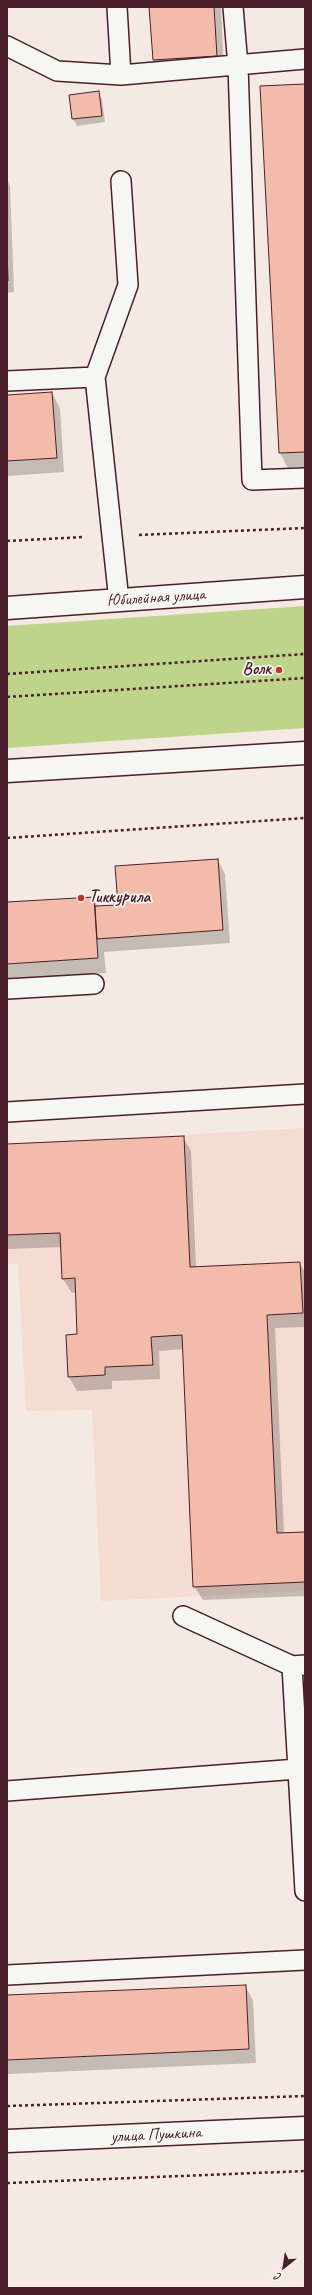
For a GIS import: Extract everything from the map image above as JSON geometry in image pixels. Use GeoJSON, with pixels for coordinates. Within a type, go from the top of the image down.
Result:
{"type":"FeatureCollection","features":[{"type":"Feature","properties":{"kind":"main road","name":"Юбилейная улица"},"geometry":{"type":"LineString","coordinates":[[7,608],[305,587]]}},
{"type":"Feature","properties":{"kind":"main road"},"geometry":{"type":"LineString","coordinates":[[7,771],[305,752]]}},
{"type":"Feature","properties":{"kind":"main road","name":"улица Пушкина"},"geometry":{"type":"LineString","coordinates":[[7,2141],[305,2128]]}},
{"type":"Feature","properties":{"kind":"lane"},"geometry":{"type":"LineString","coordinates":[[116,7],[121,75]]}},
{"type":"Feature","properties":{"kind":"lane"},"geometry":{"type":"LineString","coordinates":[[233,7],[238,66],[252,480],[305,478]]}},
{"type":"Feature","properties":{"kind":"lane"},"geometry":{"type":"LineString","coordinates":[[7,46],[57,71],[121,75],[305,59]]}},
{"type":"Feature","properties":{"kind":"lane"},"geometry":{"type":"LineString","coordinates":[[119,601],[95,377],[128,285],[121,181]]}},
{"type":"Feature","properties":{"kind":"lane"},"geometry":{"type":"LineString","coordinates":[[7,381],[95,377]]}},
{"type":"Feature","properties":{"kind":"lane"},"geometry":{"type":"LineString","coordinates":[[7,989],[94,984]]}},
{"type":"Feature","properties":{"kind":"lane"},"geometry":{"type":"LineString","coordinates":[[7,1112],[305,1094]]}},
{"type":"Feature","properties":{"kind":"lane"},"geometry":{"type":"LineString","coordinates":[[183,1616],[299,1666],[298,1769],[305,1891]]}},
{"type":"Feature","properties":{"kind":"lane"},"geometry":{"type":"LineString","coordinates":[[7,1790],[298,1769]]}},
{"type":"Feature","properties":{"kind":"lane"},"geometry":{"type":"LineString","coordinates":[[7,1975],[305,1960]]}},
{"type":"Feature","properties":{"kind":"path"},"geometry":{"type":"LineString","coordinates":[[7,541],[305,528]]}},
{"type":"Feature","properties":{"kind":"path"},"geometry":{"type":"LineString","coordinates":[[7,674],[305,654]]}},
{"type":"Feature","properties":{"kind":"path"},"geometry":{"type":"LineString","coordinates":[[7,697],[305,678]]}},
{"type":"Feature","properties":{"kind":"path"},"geometry":{"type":"LineString","coordinates":[[7,838],[305,818]]}},
{"type":"Feature","properties":{"kind":"path"},"geometry":{"type":"LineString","coordinates":[[7,2106],[305,2096]]}},
{"type":"Feature","properties":{"kind":"path"},"geometry":{"type":"LineString","coordinates":[[7,2183],[305,2171]]}},
{"type":"Feature","properties":{"kind":"shaded area"},"geometry":{"type":"Polygon","coordinates":[[[305,1128],[305,1591],[101,1601],[92,1410],[26,1411],[18,1264],[7,1264],[7,1144],[305,1128]]]}},
{"type":"Feature","properties":{"kind":"green space"},"geometry":{"type":"Polygon","coordinates":[[[305,606],[305,728],[7,748],[7,626],[305,606]]]}},
{"type":"Feature","properties":{"kind":"building"},"geometry":{"type":"Polygon","coordinates":[[[149,7],[214,7],[217,56],[153,60],[149,7]]]}},
{"type":"Feature","properties":{"kind":"building"},"geometry":{"type":"Polygon","coordinates":[[[305,84],[305,452],[279,453],[260,86],[305,84]]]}},
{"type":"Feature","properties":{"kind":"building"},"geometry":{"type":"Polygon","coordinates":[[[99,91],[102,116],[72,119],[69,95],[99,91]]]}},
{"type":"Feature","properties":{"kind":"building"},"geometry":{"type":"Polygon","coordinates":[[[7,246],[8,281],[7,281],[7,246]]]}},
{"type":"Feature","properties":{"kind":"building"},"geometry":{"type":"Polygon","coordinates":[[[52,392],[57,458],[7,461],[7,395],[52,392]]]}},
{"type":"Feature","properties":{"kind":"building"},"geometry":{"type":"Polygon","coordinates":[[[218,859],[223,930],[97,939],[95,906],[118,905],[115,866],[218,859]]]}},
{"type":"Feature","properties":{"kind":"building"},"geometry":{"type":"Polygon","coordinates":[[[94,897],[98,958],[7,964],[7,902],[94,897]]]}},
{"type":"Feature","properties":{"kind":"building"},"geometry":{"type":"Polygon","coordinates":[[[184,1136],[190,1267],[300,1262],[303,1313],[267,1315],[277,1533],[305,1532],[305,1582],[193,1587],[182,1335],[151,1337],[153,1365],[105,1367],[105,1375],[68,1377],[66,1335],[77,1334],[75,1278],[62,1279],[60,1233],[7,1235],[7,1144],[184,1136]]]}},
{"type":"Feature","properties":{"kind":"building"},"geometry":{"type":"Polygon","coordinates":[[[246,1985],[249,2049],[7,2060],[7,1995],[246,1985]]]}},
{"type":"Feature","properties":{"kind":"place","name":"Волк"},"geometry":{"type":"Point","coordinates":[279,670]}},
{"type":"Feature","properties":{"kind":"place","name":"Тиккурила"},"geometry":{"type":"Point","coordinates":[81,898]}}]}
